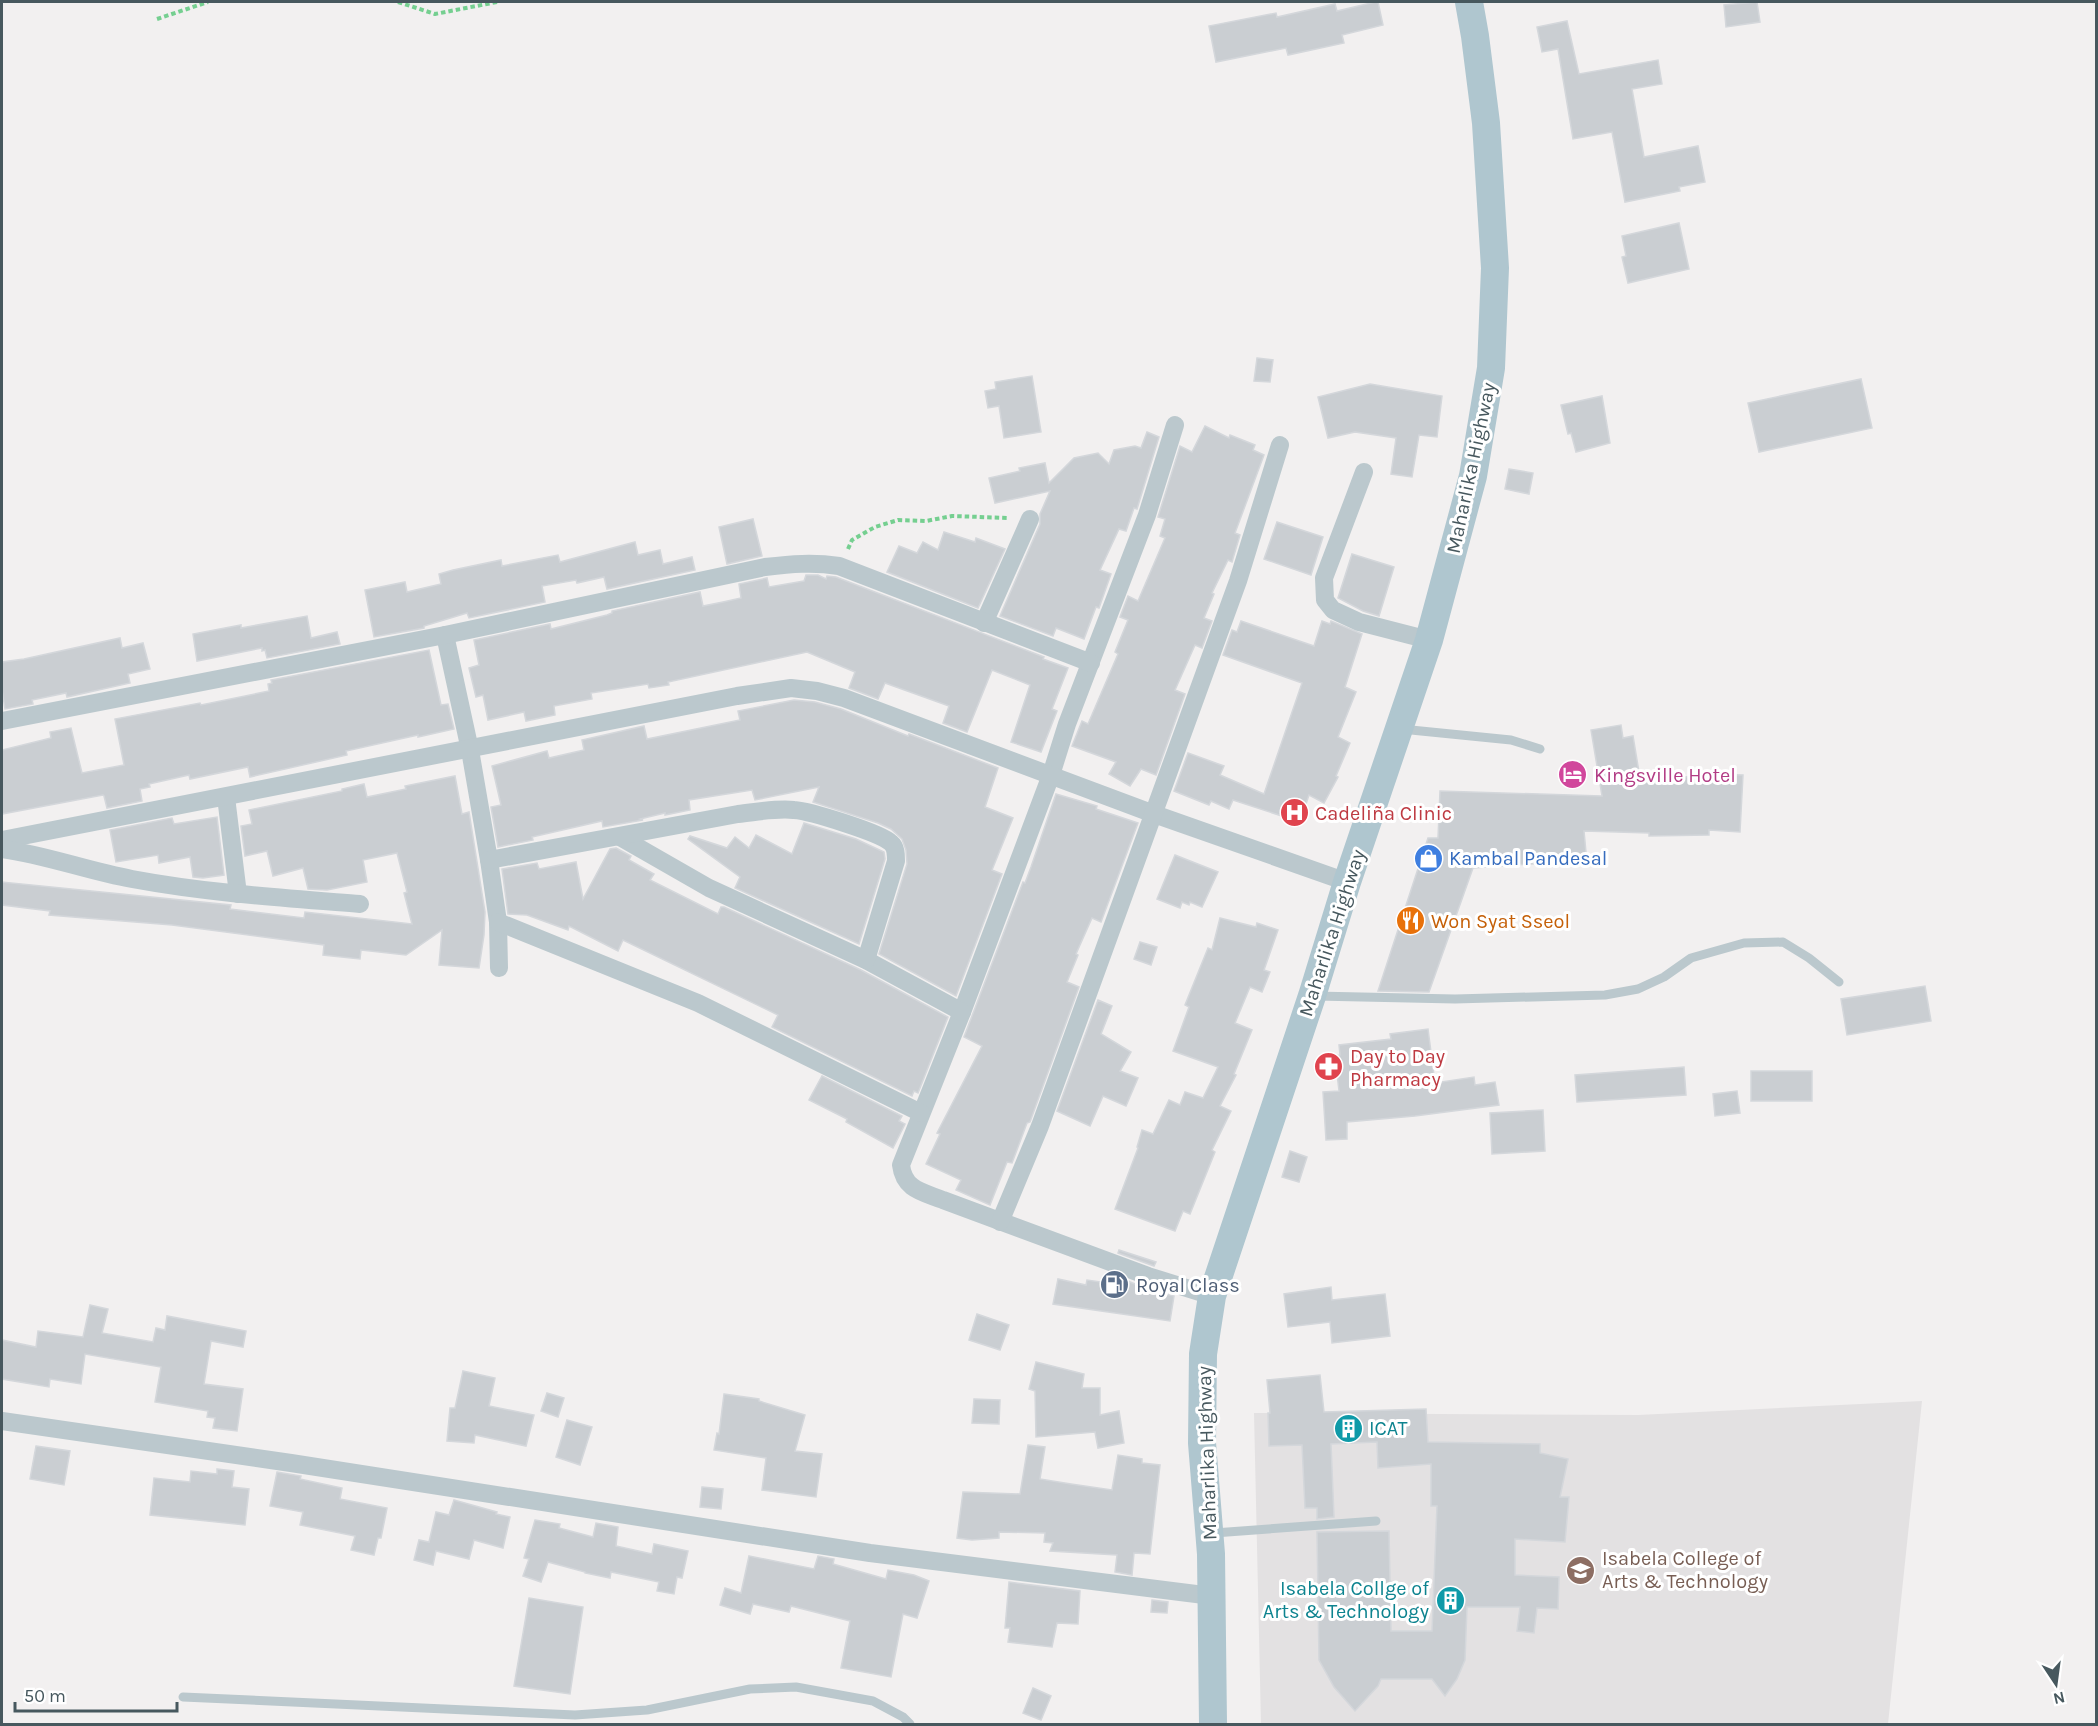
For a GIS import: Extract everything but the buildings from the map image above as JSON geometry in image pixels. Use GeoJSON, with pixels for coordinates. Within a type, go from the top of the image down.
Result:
{"type":"FeatureCollection","features":[{"type":"Feature","properties":{"kind":"main road","name":"Maharlika Highway"},"geometry":{"type":"LineString","coordinates":[[1212,1725],[1212,1596],[1202,1443],[1203,1354],[1212,1296],[1312,996],[1347,882],[1430,640],[1473,476],[1491,368],[1496,267],[1486,123],[1469,2]]}},
{"type":"Feature","properties":{"kind":"street"},"geometry":{"type":"LineString","coordinates":[[1176,425],[1147,515],[1067,724],[1051,775],[962,1012],[901,1165],[905,1181],[912,1187],[1148,1276],[1212,1296]]}},
{"type":"Feature","properties":{"kind":"street"},"geometry":{"type":"LineString","coordinates":[[1000,1222],[1044,1114],[1154,814],[1238,580],[1280,445]]}},
{"type":"Feature","properties":{"kind":"street"},"geometry":{"type":"LineString","coordinates":[[1364,472],[1324,578],[1325,600],[1333,609],[1359,622],[1430,640]]}},
{"type":"Feature","properties":{"kind":"street"},"geometry":{"type":"LineString","coordinates":[[984,623],[1030,519]]}},
{"type":"Feature","properties":{"kind":"street"},"geometry":{"type":"LineString","coordinates":[[2,721],[445,635],[765,567],[816,562],[839,566],[1091,663]]}},
{"type":"Feature","properties":{"kind":"street"},"geometry":{"type":"LineString","coordinates":[[445,635],[470,750],[489,860],[498,922],[499,968]]}},
{"type":"Feature","properties":{"kind":"street"},"geometry":{"type":"LineString","coordinates":[[2,840],[737,696],[791,688],[817,691],[844,698],[1154,814],[1347,882]]}},
{"type":"Feature","properties":{"kind":"street"},"geometry":{"type":"LineString","coordinates":[[226,797],[238,894]]}},
{"type":"Feature","properties":{"kind":"street"},"geometry":{"type":"LineString","coordinates":[[489,860],[738,814],[795,810],[819,815],[880,837],[892,843],[895,851],[896,861],[866,960]]}},
{"type":"Feature","properties":{"kind":"street"},"geometry":{"type":"LineString","coordinates":[[620,837],[710,888],[866,960],[962,1012]]}},
{"type":"Feature","properties":{"kind":"street"},"geometry":{"type":"LineString","coordinates":[[2,849],[24,852],[131,879],[238,894],[360,904]]}},
{"type":"Feature","properties":{"kind":"street"},"geometry":{"type":"LineString","coordinates":[[498,922],[699,1003],[921,1113]]}},
{"type":"Feature","properties":{"kind":"street"},"geometry":{"type":"LineString","coordinates":[[2,1422],[291,1463],[870,1553],[1212,1596]]}},
{"type":"Feature","properties":{"kind":"lane"},"geometry":{"type":"LineString","coordinates":[[1399,729],[1511,740],[1540,749]]}},
{"type":"Feature","properties":{"kind":"lane"},"geometry":{"type":"LineString","coordinates":[[1312,996],[1455,999],[1605,995],[1638,989],[1664,977],[1691,958],[1744,943],[1784,942],[1839,982]]}},
{"type":"Feature","properties":{"kind":"lane"},"geometry":{"type":"LineString","coordinates":[[1209,1533],[1376,1521]]}},
{"type":"Feature","properties":{"kind":"lane"},"geometry":{"type":"LineString","coordinates":[[183,1697],[575,1715],[647,1710],[750,1689],[796,1687],[873,1701],[903,1717],[910,1725]]}},
{"type":"Feature","properties":{"kind":"path"},"geometry":{"type":"LineString","coordinates":[[157,19],[208,2]]}},
{"type":"Feature","properties":{"kind":"path"},"geometry":{"type":"LineString","coordinates":[[398,2],[435,14],[497,2]]}},
{"type":"Feature","properties":{"kind":"path"},"geometry":{"type":"LineString","coordinates":[[839,566],[852,540],[875,527],[898,520],[926,521],[952,516],[1030,519]]}},
{"type":"Feature","properties":{"kind":"shaded area","name":"Isabela College of Arts & Technology"},"geometry":{"type":"Polygon","coordinates":[[[1922,1401],[1888,1724],[1261,1724],[1254,1413],[1638,1415],[1922,1401]]]}},
{"type":"Feature","properties":{"kind":"place","name":"Kingsville Hotel"},"geometry":{"type":"Point","coordinates":[1573,775]}},
{"type":"Feature","properties":{"kind":"place","name":"Cadeliña Clinic"},"geometry":{"type":"Point","coordinates":[1294,813]}},
{"type":"Feature","properties":{"kind":"place","name":"Kambal Pandesal"},"geometry":{"type":"Point","coordinates":[1428,858]}},
{"type":"Feature","properties":{"kind":"place","name":"Won Syat Sseol"},"geometry":{"type":"Point","coordinates":[1410,921]}},
{"type":"Feature","properties":{"kind":"place","name":"Day to Day Pharmacy"},"geometry":{"type":"Point","coordinates":[1329,1067]}},
{"type":"Feature","properties":{"kind":"place","name":"Royal Class"},"geometry":{"type":"Point","coordinates":[1115,1285]}},
{"type":"Feature","properties":{"kind":"place","name":"ICAT"},"geometry":{"type":"Point","coordinates":[1348,1428]}},
{"type":"Feature","properties":{"kind":"place","name":"Isabela College of Arts & Technology"},"geometry":{"type":"Point","coordinates":[1581,1570]}},
{"type":"Feature","properties":{"kind":"place","name":"Isabela Collge of Arts & Technology"},"geometry":{"type":"Point","coordinates":[1450,1600]}}]}
